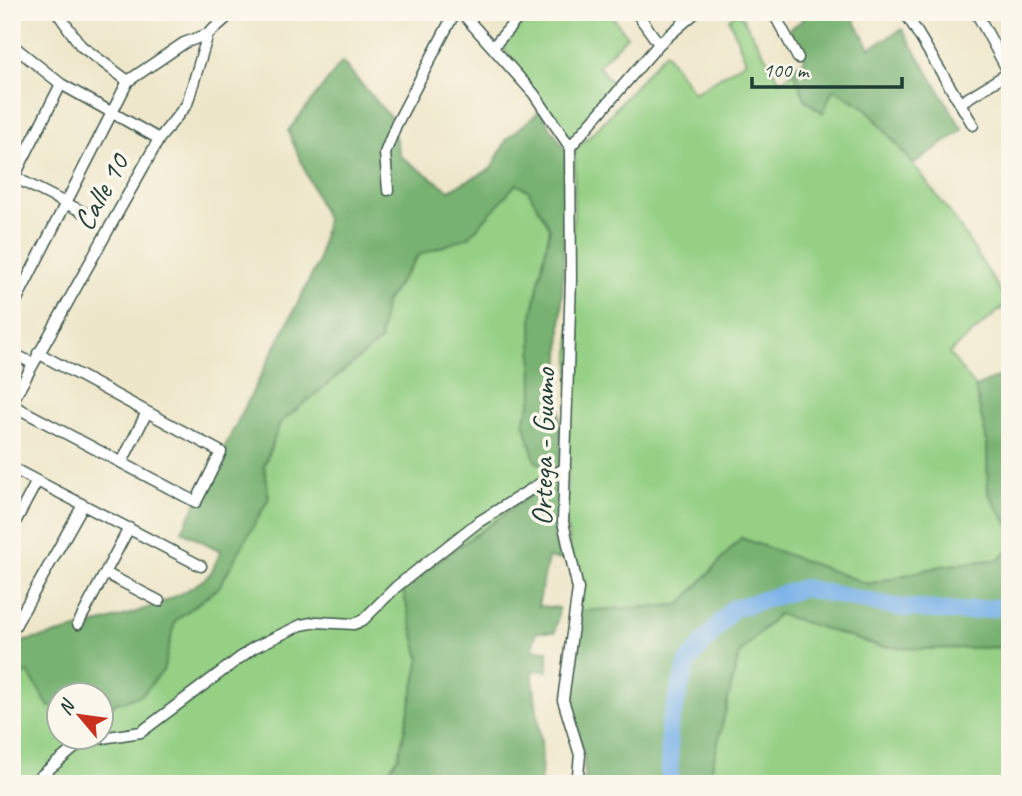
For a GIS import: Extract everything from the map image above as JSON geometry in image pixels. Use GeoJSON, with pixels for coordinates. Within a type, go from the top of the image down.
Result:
{"type":"FeatureCollection","features":[{"type":"Feature","properties":{"kind":"street"},"geometry":{"type":"LineString","coordinates":[[57,12],[81,46],[128,81]]}},
{"type":"Feature","properties":{"kind":"street"},"geometry":{"type":"LineString","coordinates":[[12,309],[128,81],[184,43],[208,34],[233,12]]}},
{"type":"Feature","properties":{"kind":"street"},"geometry":{"type":"LineString","coordinates":[[493,47],[523,12]]}},
{"type":"Feature","properties":{"kind":"street"},"geometry":{"type":"LineString","coordinates":[[636,12],[659,44]]}},
{"type":"Feature","properties":{"kind":"street"},"geometry":{"type":"LineString","coordinates":[[773,12],[798,58]]}},
{"type":"Feature","properties":{"kind":"street"},"geometry":{"type":"LineString","coordinates":[[960,103],[1009,73],[976,12]]}},
{"type":"Feature","properties":{"kind":"street"},"geometry":{"type":"LineString","coordinates":[[388,190],[385,153],[461,13],[534,94],[570,147],[659,44],[689,14]]}},
{"type":"Feature","properties":{"kind":"street"},"geometry":{"type":"LineString","coordinates":[[909,14],[973,125]]}},
{"type":"Feature","properties":{"kind":"street","name":"Calle 10"},"geometry":{"type":"LineString","coordinates":[[12,403],[159,139],[187,104],[208,34]]}},
{"type":"Feature","properties":{"kind":"street"},"geometry":{"type":"LineString","coordinates":[[12,61],[15,48],[61,84],[159,139]]}},
{"type":"Feature","properties":{"kind":"street"},"geometry":{"type":"LineString","coordinates":[[61,84],[13,178],[93,217]]}},
{"type":"Feature","properties":{"kind":"street","name":"Ortega - Guamo"},"geometry":{"type":"LineString","coordinates":[[570,147],[571,279],[563,529],[578,589],[563,700],[580,755],[577,784]]}},
{"type":"Feature","properties":{"kind":"street"},"geometry":{"type":"LineString","coordinates":[[12,353],[35,358],[147,412],[221,452],[197,502],[12,403]]}},
{"type":"Feature","properties":{"kind":"street"},"geometry":{"type":"LineString","coordinates":[[122,462],[147,412]]}},
{"type":"Feature","properties":{"kind":"street"},"geometry":{"type":"LineString","coordinates":[[32,784],[83,741],[141,732],[253,648],[300,625],[317,622],[354,624],[363,620],[396,587],[477,523],[565,467]]}},
{"type":"Feature","properties":{"kind":"street"},"geometry":{"type":"LineString","coordinates":[[12,468],[201,566]]}},
{"type":"Feature","properties":{"kind":"street"},"geometry":{"type":"LineString","coordinates":[[12,528],[37,481]]}},
{"type":"Feature","properties":{"kind":"street"},"geometry":{"type":"LineString","coordinates":[[12,631],[83,505]]}},
{"type":"Feature","properties":{"kind":"street"},"geometry":{"type":"LineString","coordinates":[[78,624],[128,528]]}},
{"type":"Feature","properties":{"kind":"street"},"geometry":{"type":"LineString","coordinates":[[105,573],[159,601]]}},
{"type":"Feature","properties":{"kind":"green space"},"geometry":{"type":"Polygon","coordinates":[[[532,12],[609,12],[627,36],[598,66],[616,88],[570,141],[503,47],[532,12]]]}},
{"type":"Feature","properties":{"kind":"green space"},"geometry":{"type":"Polygon","coordinates":[[[739,12],[780,81],[794,72],[806,102],[833,89],[866,108],[956,221],[1008,303],[949,353],[975,387],[987,442],[988,493],[1010,527],[1010,549],[1000,559],[942,566],[868,584],[741,538],[680,605],[580,611],[566,522],[575,150],[600,126],[665,52],[694,93],[746,61],[729,19],[739,12]]]}},
{"type":"Feature","properties":{"kind":"green space"},"geometry":{"type":"Polygon","coordinates":[[[798,12],[855,12],[851,15],[870,48],[902,29],[963,130],[913,164],[866,108],[833,89],[823,113],[806,101],[792,67],[804,61],[789,29],[803,20],[798,12]]]}},
{"type":"Feature","properties":{"kind":"green space"},"geometry":{"type":"Polygon","coordinates":[[[342,62],[390,117],[400,156],[449,190],[491,169],[507,139],[540,111],[567,153],[559,387],[562,465],[554,470],[535,461],[524,421],[533,396],[532,316],[550,228],[528,190],[516,184],[469,237],[418,255],[385,303],[380,341],[280,423],[264,466],[269,498],[219,587],[175,621],[163,671],[142,695],[116,703],[116,680],[46,680],[46,702],[28,672],[12,680],[12,644],[116,618],[169,599],[209,575],[221,551],[182,531],[318,263],[326,219],[288,131],[342,62]]]}},
{"type":"Feature","properties":{"kind":"green space"},"geometry":{"type":"Polygon","coordinates":[[[516,184],[528,190],[550,228],[532,316],[533,396],[524,421],[554,470],[561,474],[402,587],[420,659],[399,756],[379,784],[12,784],[12,680],[28,672],[46,701],[46,750],[116,750],[116,703],[163,671],[175,621],[219,587],[269,498],[264,466],[280,423],[380,341],[385,303],[419,255],[469,237],[516,184]]]}},
{"type":"Feature","properties":{"kind":"green space"},"geometry":{"type":"Polygon","coordinates":[[[1010,372],[1010,527],[988,493],[987,442],[975,387],[1010,372]]]}},
{"type":"Feature","properties":{"kind":"green space"},"geometry":{"type":"Polygon","coordinates":[[[561,474],[559,522],[565,560],[548,558],[538,606],[559,608],[555,632],[536,632],[532,649],[548,651],[548,671],[532,670],[541,742],[540,784],[379,784],[399,756],[420,659],[402,587],[561,474]]]}},
{"type":"Feature","properties":{"kind":"green space"},"geometry":{"type":"Polygon","coordinates":[[[741,538],[868,584],[942,566],[1000,559],[1010,549],[1010,647],[921,649],[878,646],[778,614],[739,654],[708,784],[585,784],[584,756],[569,708],[580,611],[680,605],[741,538]]]}},
{"type":"Feature","properties":{"kind":"green space"},"geometry":{"type":"Polygon","coordinates":[[[779,613],[878,646],[921,649],[1010,647],[1010,784],[708,784],[739,654],[779,613]]]}},
{"type":"Feature","properties":{"kind":"waterway"},"geometry":{"type":"LineString","coordinates":[[670,784],[669,726],[688,662],[732,609],[804,588],[896,607],[960,612],[1010,606]]}}]}
